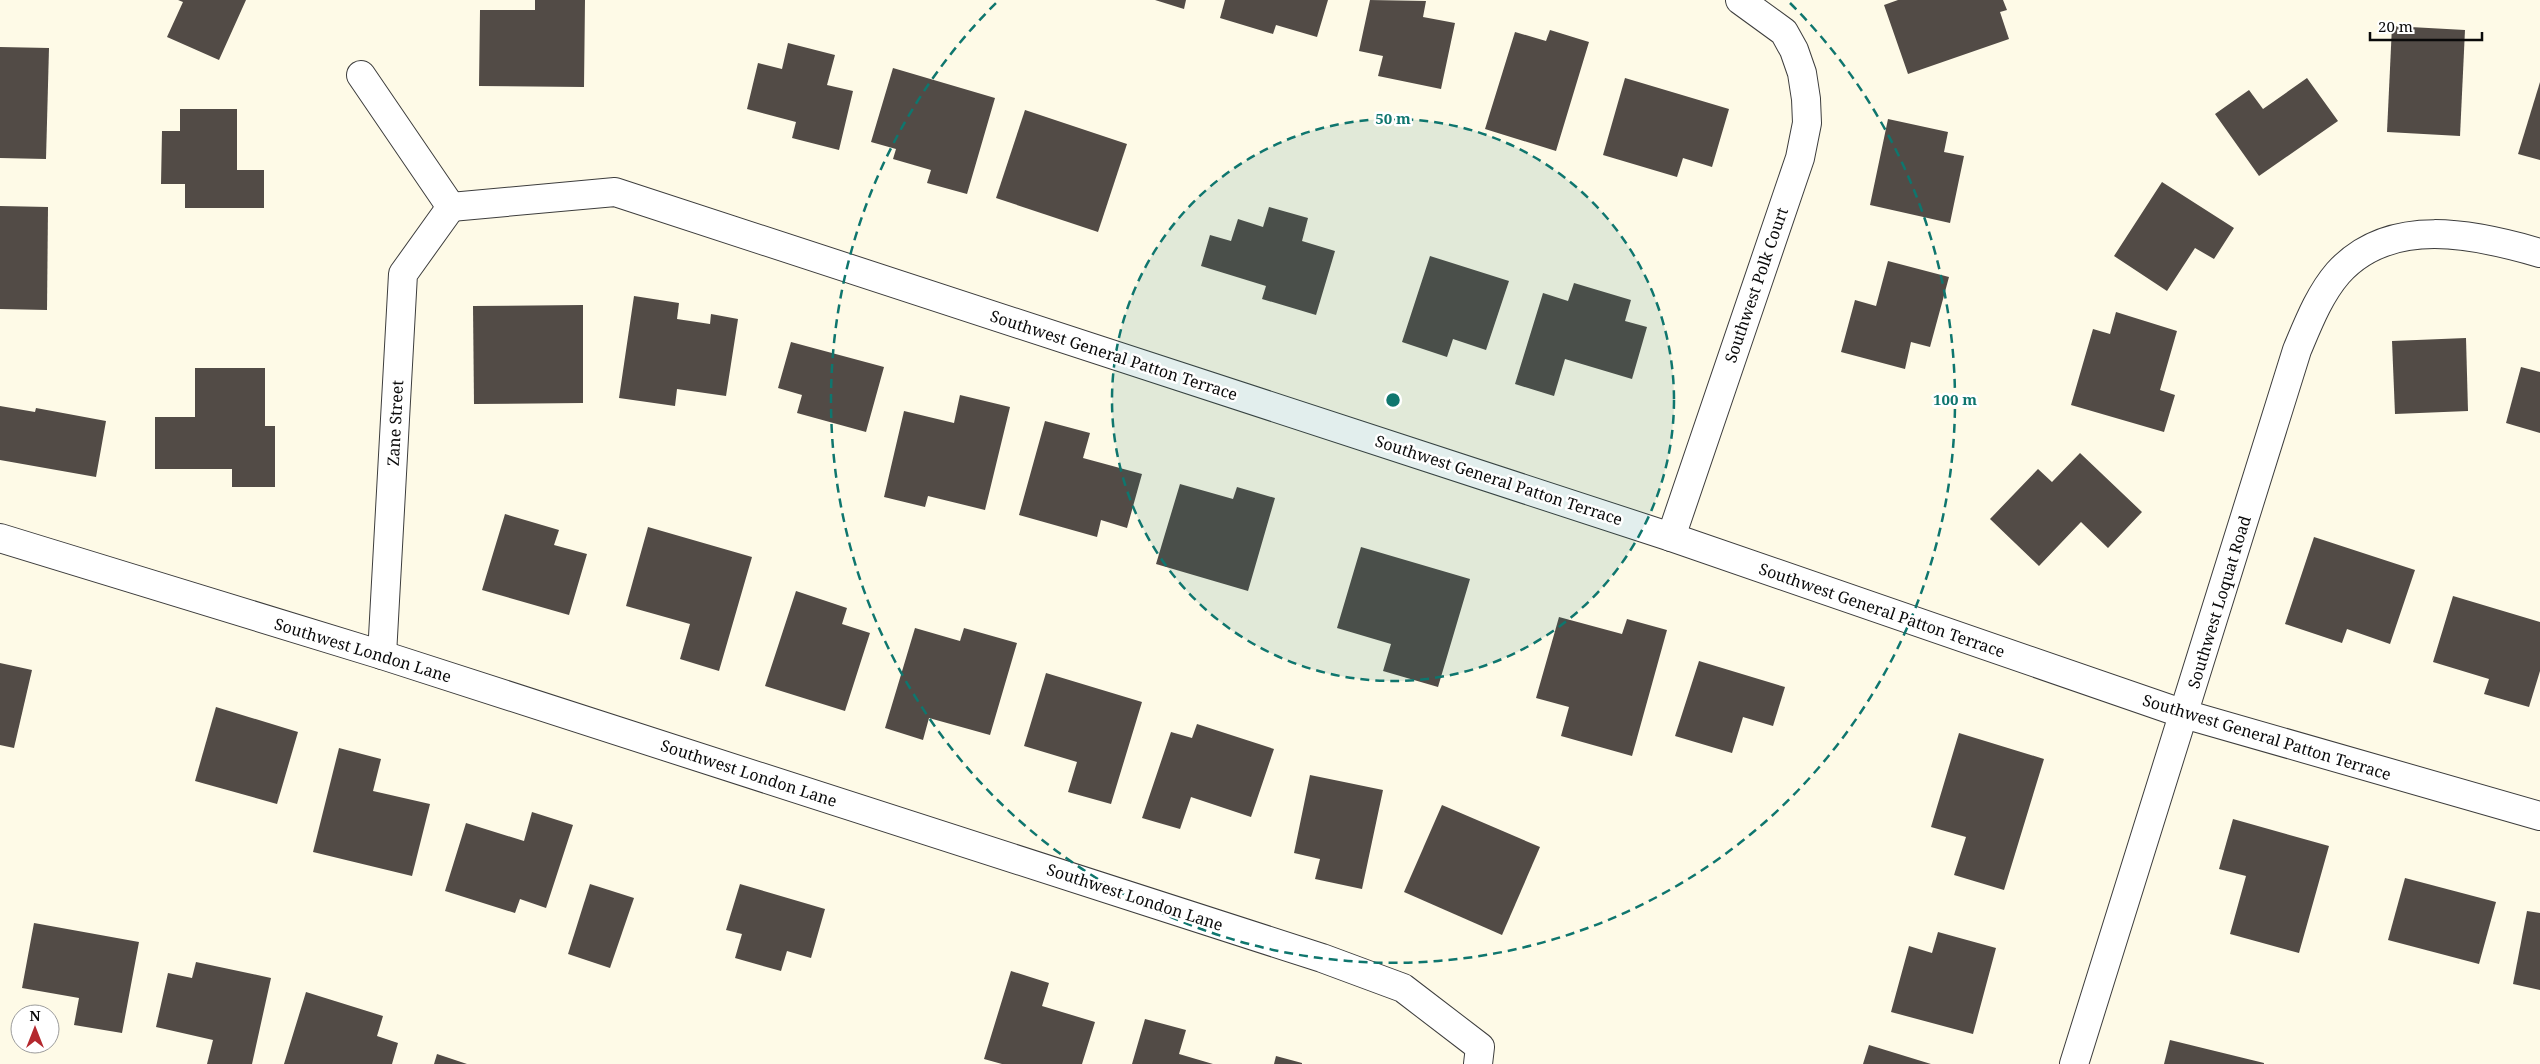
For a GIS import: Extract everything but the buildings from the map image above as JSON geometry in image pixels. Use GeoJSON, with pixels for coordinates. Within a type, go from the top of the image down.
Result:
{"type":"FeatureCollection","features":[{"type":"Feature","properties":{"kind":"street","name":"Southwest Polk Court"},"geometry":{"type":"LineString","coordinates":[[1670,537],[1800,158],[1807,123],[1802,73],[1794,50],[1784,32],[1740,0]]}},
{"type":"Feature","properties":{"kind":"street"},"geometry":{"type":"LineString","coordinates":[[361,75],[451,207]]}},
{"type":"Feature","properties":{"kind":"street","name":"Southwest General Patton Terrace"},"geometry":{"type":"LineString","coordinates":[[451,207],[615,192],[1670,537],[2184,714],[2540,816]]}},
{"type":"Feature","properties":{"kind":"street","name":"Zane Street"},"geometry":{"type":"LineString","coordinates":[[382,655],[403,274],[451,207]]}},
{"type":"Feature","properties":{"kind":"street","name":"Southwest Loquat Road"},"geometry":{"type":"LineString","coordinates":[[2074,1064],[2297,350],[2312,316],[2338,273],[2357,257],[2372,248],[2396,239],[2417,235],[2443,234],[2474,237],[2540,253]]}},
{"type":"Feature","properties":{"kind":"street","name":"Southwest London Lane"},"geometry":{"type":"LineString","coordinates":[[0,538],[382,655],[1322,958],[1403,988],[1479,1055]]}}]}
